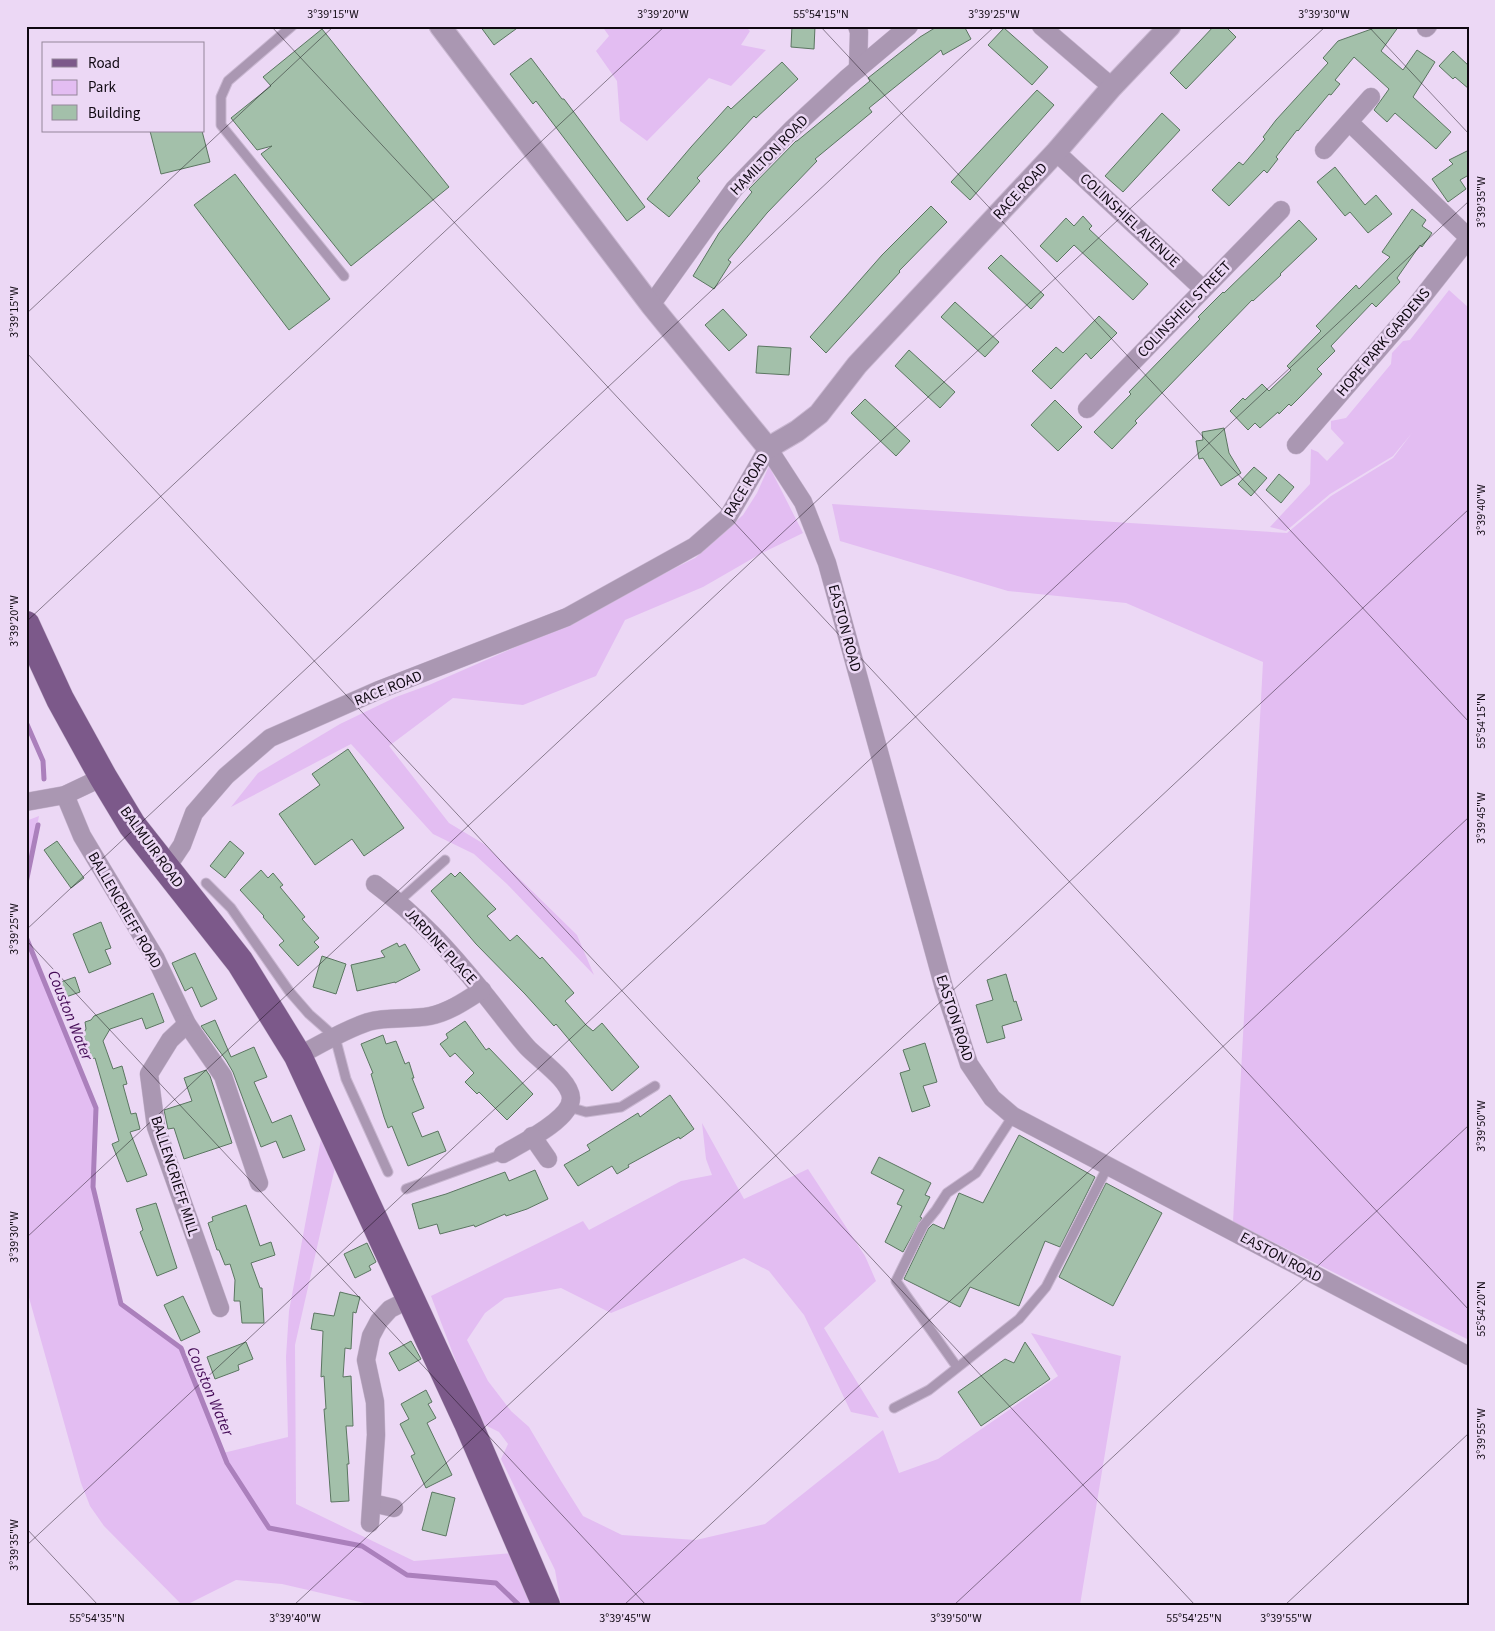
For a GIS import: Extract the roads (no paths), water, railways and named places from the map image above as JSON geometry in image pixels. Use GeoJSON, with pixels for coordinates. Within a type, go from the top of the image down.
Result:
{"type":"FeatureCollection","features":[{"type":"Feature","properties":{"kind":"main road","name":"BALMUIR ROAD"},"geometry":{"type":"LineString","coordinates":[[26,625],[60,699],[103,777],[132,824],[240,962],[298,1056],[471,1430],[546,1605]]}},
{"type":"Feature","properties":{"kind":"street"},"geometry":{"type":"LineString","coordinates":[[440,26],[651,305],[768,448]]}},
{"type":"Feature","properties":{"kind":"street"},"geometry":{"type":"LineString","coordinates":[[857,26],[859,32],[858,69]]}},
{"type":"Feature","properties":{"kind":"street","name":"HAMILTON ROAD"},"geometry":{"type":"LineString","coordinates":[[651,305],[734,189],[792,129],[908,26]]}},
{"type":"Feature","properties":{"kind":"street"},"geometry":{"type":"LineString","coordinates":[[1041,26],[1112,88]]}},
{"type":"Feature","properties":{"kind":"street","name":"RACE ROAD"},"geometry":{"type":"LineString","coordinates":[[166,868],[182,845],[194,813],[226,776],[270,738],[380,690],[566,617],[695,546],[728,517],[768,448],[797,431],[819,414],[857,365],[1056,152],[1170,26]]}},
{"type":"Feature","properties":{"kind":"street"},"geometry":{"type":"LineString","coordinates":[[1324,150],[1371,97]]}},
{"type":"Feature","properties":{"kind":"street"},"geometry":{"type":"LineString","coordinates":[[1349,122],[1469,238]]}},
{"type":"Feature","properties":{"kind":"street","name":"COLINSHIEL AVENUE"},"geometry":{"type":"LineString","coordinates":[[1056,152],[1203,289]]}},
{"type":"Feature","properties":{"kind":"street","name":"COLINSHIEL STREET"},"geometry":{"type":"LineString","coordinates":[[1087,409],[1281,210]]}},
{"type":"Feature","properties":{"kind":"street","name":"HOPE PARK GARDENS"},"geometry":{"type":"LineString","coordinates":[[1296,444],[1409,314],[1469,238]]}},
{"type":"Feature","properties":{"kind":"street","name":"EASTON ROAD"},"geometry":{"type":"LineString","coordinates":[[768,448],[803,502],[827,563],[944,988],[969,1064],[992,1098],[1013,1116],[1469,1356]]}},
{"type":"Feature","properties":{"kind":"street"},"geometry":{"type":"LineString","coordinates":[[26,802],[65,795],[103,777]]}},
{"type":"Feature","properties":{"kind":"street","name":"BALLENCRIEFF ROAD"},"geometry":{"type":"LineString","coordinates":[[65,795],[82,836],[156,960],[187,1024],[223,1076],[259,1183]]}},
{"type":"Feature","properties":{"kind":"street","name":"JARDINE PLACE"},"geometry":{"type":"LineString","coordinates":[[375,884],[420,920],[452,954],[527,1047],[569,1088],[571,1098],[569,1108]]}},
{"type":"Feature","properties":{"kind":"street","name":"JARDINE PLACE"},"geometry":{"type":"LineString","coordinates":[[298,1056],[368,1022],[429,1016],[452,1009],[482,990]]}},
{"type":"Feature","properties":{"kind":"street","name":"BALLENCRIEFF MILL"},"geometry":{"type":"LineString","coordinates":[[187,1024],[170,1040],[149,1074],[156,1127],[220,1308]]}},
{"type":"Feature","properties":{"kind":"street"},"geometry":{"type":"LineString","coordinates":[[503,1154],[559,1120],[569,1108]]}},
{"type":"Feature","properties":{"kind":"street"},"geometry":{"type":"LineString","coordinates":[[532,1136],[548,1159]]}},
{"type":"Feature","properties":{"kind":"street"},"geometry":{"type":"LineString","coordinates":[[370,1524],[376,1435],[375,1402],[366,1360],[371,1336],[379,1321],[390,1309],[410,1298]]}},
{"type":"Feature","properties":{"kind":"street"},"geometry":{"type":"LineString","coordinates":[[372,1503],[394,1508]]}},
{"type":"Feature","properties":{"kind":"lane"},"geometry":{"type":"LineString","coordinates":[[292,26],[228,81],[221,96],[221,125],[344,276]]}},
{"type":"Feature","properties":{"kind":"lane"},"geometry":{"type":"LineString","coordinates":[[399,902],[445,860]]}},
{"type":"Feature","properties":{"kind":"lane"},"geometry":{"type":"LineString","coordinates":[[206,884],[231,908],[289,991],[308,1014],[335,1037],[346,1079],[388,1172]]}},
{"type":"Feature","properties":{"kind":"lane"},"geometry":{"type":"LineString","coordinates":[[569,1108],[586,1112],[621,1107],[655,1086]]}},
{"type":"Feature","properties":{"kind":"lane"},"geometry":{"type":"LineString","coordinates":[[957,1367],[896,1281],[923,1226],[947,1192],[976,1173],[1013,1116]]}},
{"type":"Feature","properties":{"kind":"lane"},"geometry":{"type":"LineString","coordinates":[[406,1189],[503,1154]]}},
{"type":"Feature","properties":{"kind":"lane"},"geometry":{"type":"LineString","coordinates":[[894,1408],[929,1390],[1019,1319],[1046,1287],[1108,1166]]}},
{"type":"Feature","properties":{"kind":"waterway"},"geometry":{"type":"LineString","coordinates":[[26,722],[43,761],[44,779]]}},
{"type":"Feature","properties":{"kind":"waterway","name":"Couston Water"},"geometry":{"type":"LineString","coordinates":[[26,883],[38,825]]}},
{"type":"Feature","properties":{"kind":"waterway","name":"Couston Water"},"geometry":{"type":"LineString","coordinates":[[26,937],[96,1108],[93,1187],[121,1304],[181,1348],[227,1463],[269,1528],[362,1546],[407,1575],[496,1583],[519,1605]]}}]}
